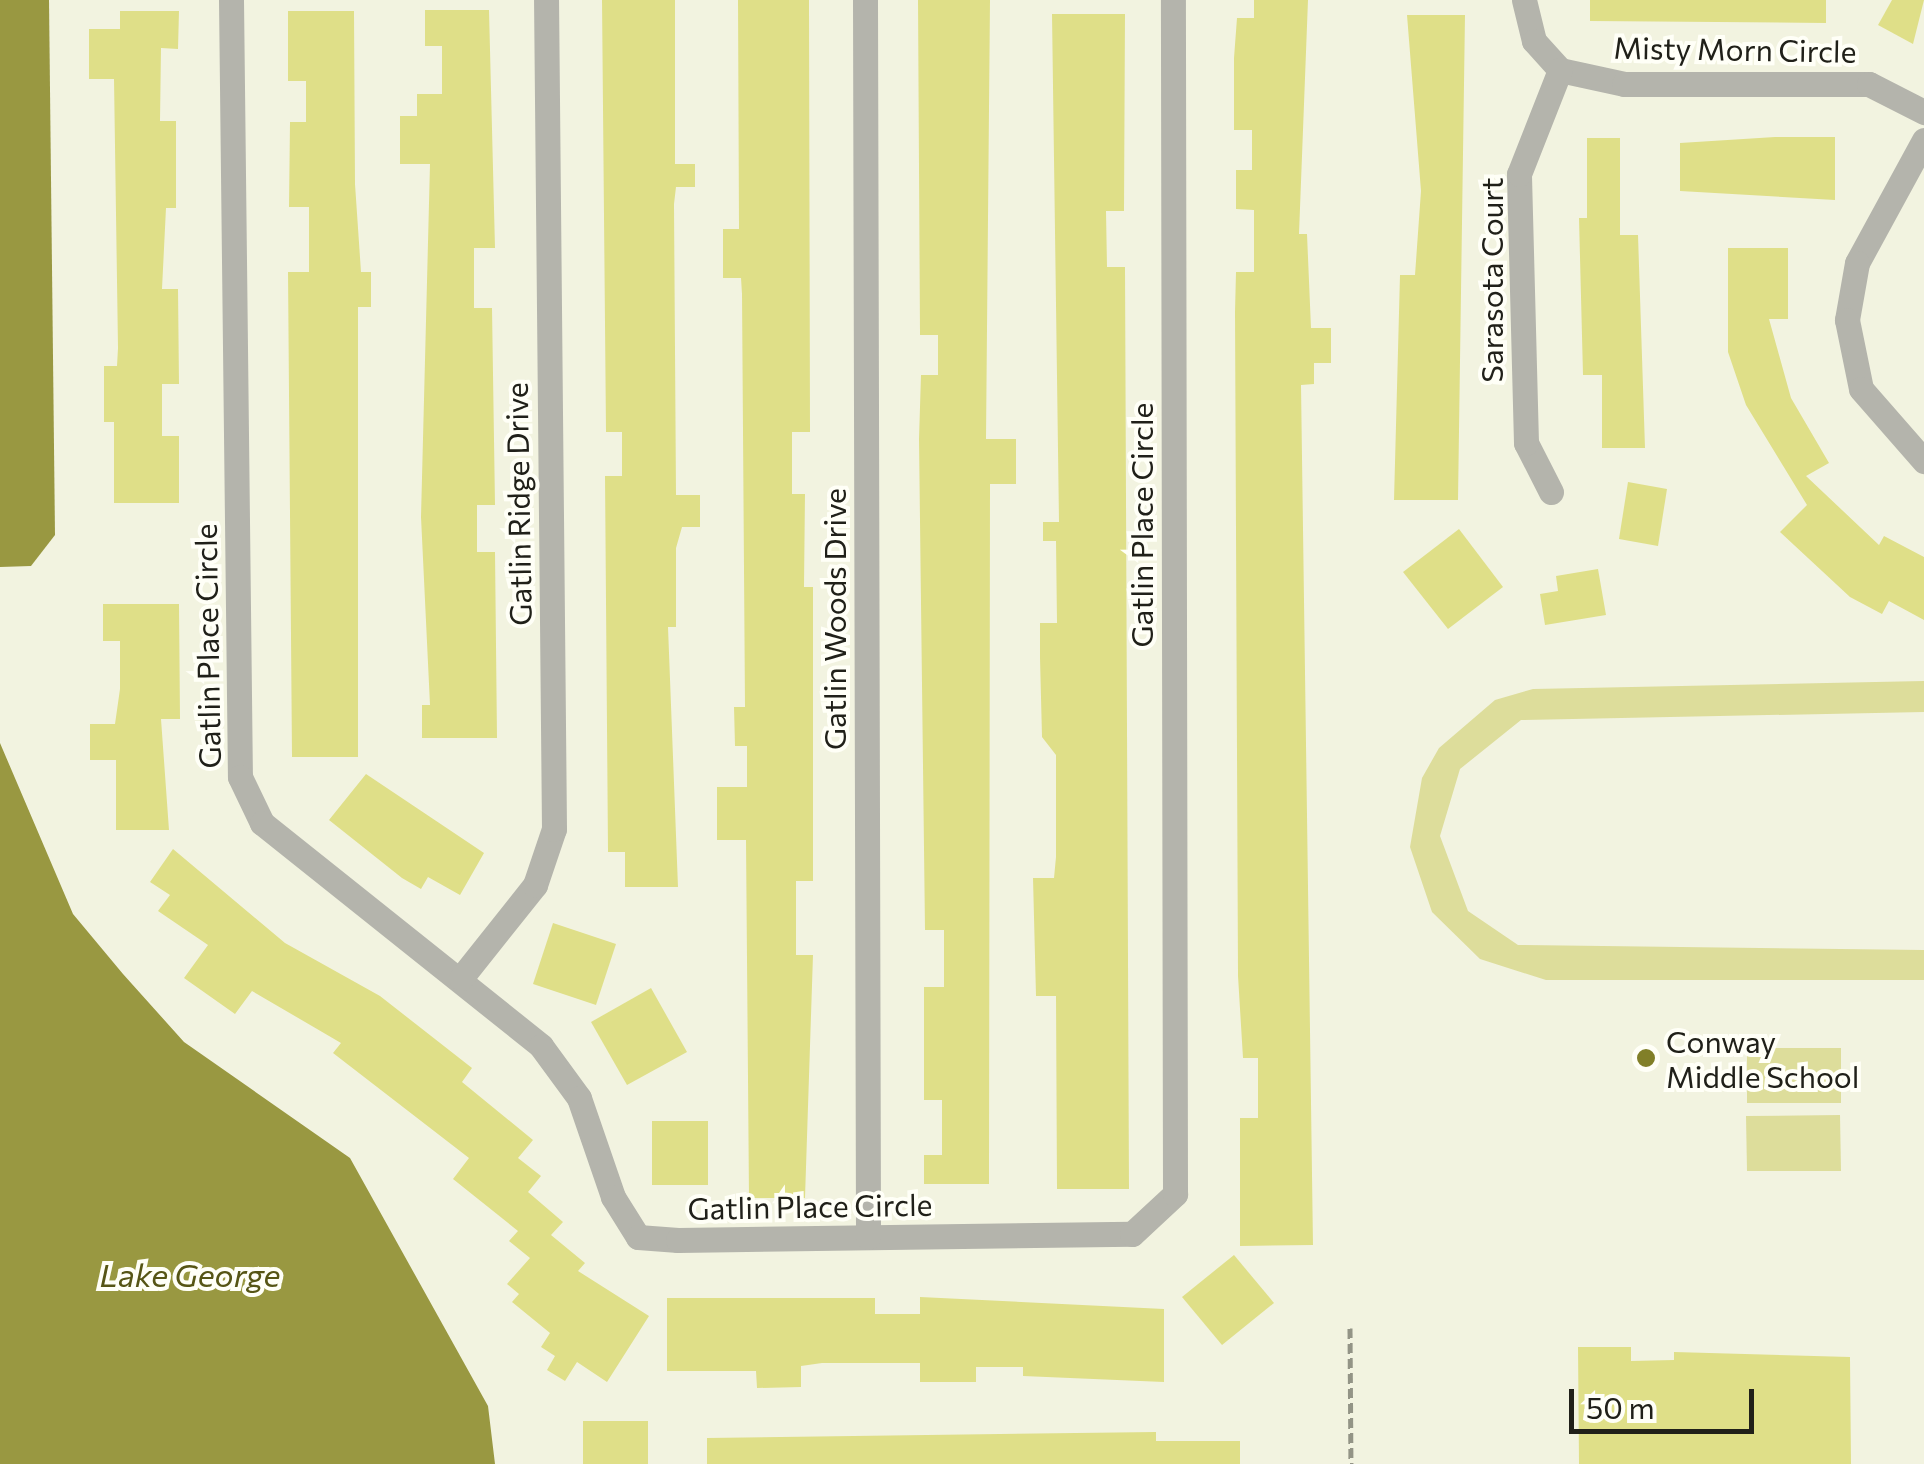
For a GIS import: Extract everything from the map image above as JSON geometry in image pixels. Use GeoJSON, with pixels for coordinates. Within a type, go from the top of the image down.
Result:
{"type":"FeatureCollection","features":[{"type":"Feature","properties":{"kind":"street","name":"Gatlin Place Circle"},"geometry":{"type":"LineString","coordinates":[[231,0],[240,777],[262,823],[542,1046],[579,1098],[613,1197],[638,1237],[1132,1234],[1176,1194],[1173,0]]}},
{"type":"Feature","properties":{"kind":"street","name":"Gatlin Ridge Drive"},"geometry":{"type":"LineString","coordinates":[[461,978],[535,885],[554,829],[546,0]]}},
{"type":"Feature","properties":{"kind":"street","name":"Gatlin Woods Drive"},"geometry":{"type":"LineString","coordinates":[[865,0],[868,1237]]}},
{"type":"Feature","properties":{"kind":"street"},"geometry":{"type":"LineString","coordinates":[[1524,0],[1534,41],[1560,70]]}},
{"type":"Feature","properties":{"kind":"street","name":"Misty Morn Circle"},"geometry":{"type":"LineString","coordinates":[[1560,70],[1624,84],[1869,84],[1924,112]]}},
{"type":"Feature","properties":{"kind":"street","name":"Sarasota Court"},"geometry":{"type":"LineString","coordinates":[[1550,492],[1526,443],[1519,174],[1560,70]]}},
{"type":"Feature","properties":{"kind":"street"},"geometry":{"type":"LineString","coordinates":[[1924,140],[1857,263],[1847,320],[1861,389],[1924,461]]}},
{"type":"Feature","properties":{"kind":"path"},"geometry":{"type":"LineString","coordinates":[[1350,1328],[1351,1464]]}},
{"type":"Feature","properties":{"kind":"green space"},"geometry":{"type":"Polygon","coordinates":[[[1924,681],[1924,712],[1521,720],[1460,769],[1440,836],[1468,911],[1518,945],[1924,950],[1924,980],[1546,980],[1480,959],[1432,912],[1410,847],[1422,778],[1439,748],[1495,700],[1533,689],[1924,681]]]}},
{"type":"Feature","properties":{"kind":"green space"},"geometry":{"type":"Polygon","coordinates":[[[1747,1048],[1841,1048],[1841,1103],[1747,1103],[1747,1048]]]}},
{"type":"Feature","properties":{"kind":"green space"},"geometry":{"type":"Polygon","coordinates":[[[1840,1115],[1841,1171],[1747,1171],[1746,1116],[1840,1115]]]}},
{"type":"Feature","properties":{"kind":"water"},"geometry":{"type":"Polygon","coordinates":[[[0,0],[49,0],[55,535],[31,566],[0,567],[0,0]]]}},
{"type":"Feature","properties":{"kind":"water","name":"Lake George"},"geometry":{"type":"Polygon","coordinates":[[[0,743],[73,914],[123,974],[184,1042],[350,1158],[488,1406],[495,1464],[0,1464],[0,743]]]}},
{"type":"Feature","properties":{"kind":"building"},"geometry":{"type":"Polygon","coordinates":[[[602,0],[675,0],[675,164],[695,164],[695,187],[676,187],[674,204],[676,495],[700,495],[700,527],[682,527],[676,548],[676,627],[668,627],[678,887],[625,887],[625,852],[608,852],[605,476],[622,476],[622,432],[606,432],[602,0]]]}},
{"type":"Feature","properties":{"kind":"building"},"geometry":{"type":"Polygon","coordinates":[[[738,0],[809,0],[810,432],[792,432],[792,494],[805,494],[804,587],[813,587],[813,881],[796,881],[796,955],[813,955],[805,1198],[749,1198],[746,840],[717,840],[717,787],[747,787],[747,746],[735,746],[734,707],[745,707],[742,294],[741,278],[723,278],[723,229],[739,229],[738,0]]]}},
{"type":"Feature","properties":{"kind":"building"},"geometry":{"type":"Polygon","coordinates":[[[918,0],[990,0],[986,439],[1016,439],[1016,484],[990,484],[989,1184],[924,1184],[924,1155],[942,1155],[942,1100],[924,1100],[924,987],[944,987],[944,930],[925,930],[919,439],[921,375],[938,375],[938,335],[920,335],[918,0]]]}},
{"type":"Feature","properties":{"kind":"building"},"geometry":{"type":"Polygon","coordinates":[[[1254,0],[1308,0],[1299,234],[1307,234],[1311,328],[1331,328],[1331,363],[1314,363],[1314,384],[1301,385],[1313,1245],[1240,1246],[1240,1118],[1258,1118],[1258,1058],[1243,1058],[1238,976],[1235,312],[1236,272],[1254,272],[1254,210],[1236,209],[1236,170],[1252,170],[1252,130],[1234,130],[1234,58],[1237,18],[1254,18],[1254,0]]]}},
{"type":"Feature","properties":{"kind":"building"},"geometry":{"type":"Polygon","coordinates":[[[1590,0],[1826,0],[1826,23],[1590,21],[1590,0]]]}},
{"type":"Feature","properties":{"kind":"building"},"geometry":{"type":"Polygon","coordinates":[[[1892,0],[1924,0],[1913,44],[1878,25],[1892,0]]]}},
{"type":"Feature","properties":{"kind":"building"},"geometry":{"type":"Polygon","coordinates":[[[425,10],[489,10],[495,248],[474,248],[474,308],[492,308],[495,505],[477,505],[477,552],[495,552],[497,738],[422,738],[422,705],[430,705],[421,517],[430,164],[400,164],[400,116],[417,116],[417,94],[442,94],[442,46],[425,46],[425,10]]]}},
{"type":"Feature","properties":{"kind":"building"},"geometry":{"type":"Polygon","coordinates":[[[120,11],[179,11],[178,49],[161,48],[160,121],[176,121],[176,208],[166,208],[162,289],[178,289],[179,384],[162,384],[162,436],[179,436],[179,503],[114,503],[114,422],[104,422],[104,366],[117,366],[118,348],[114,79],[89,79],[89,29],[120,29],[120,11]]]}},
{"type":"Feature","properties":{"kind":"building"},"geometry":{"type":"Polygon","coordinates":[[[288,11],[354,11],[355,184],[361,272],[371,272],[371,307],[358,307],[358,757],[292,757],[288,272],[309,272],[309,207],[289,207],[290,122],[306,122],[306,81],[288,81],[288,11]]]}},
{"type":"Feature","properties":{"kind":"building"},"geometry":{"type":"Polygon","coordinates":[[[1052,14],[1125,14],[1124,211],[1106,211],[1107,267],[1125,267],[1129,1189],[1057,1189],[1056,996],[1036,996],[1033,878],[1054,878],[1056,857],[1056,755],[1042,737],[1040,658],[1040,623],[1057,623],[1056,541],[1043,541],[1043,522],[1059,522],[1052,14]]]}},
{"type":"Feature","properties":{"kind":"building"},"geometry":{"type":"Polygon","coordinates":[[[1407,15],[1465,15],[1458,500],[1394,500],[1400,275],[1415,275],[1421,191],[1407,15]]]}},
{"type":"Feature","properties":{"kind":"building"},"geometry":{"type":"Polygon","coordinates":[[[1835,137],[1835,200],[1680,191],[1680,143],[1835,137]]]}},
{"type":"Feature","properties":{"kind":"building"},"geometry":{"type":"Polygon","coordinates":[[[1587,138],[1620,138],[1620,235],[1638,235],[1645,448],[1602,448],[1602,375],[1583,375],[1579,218],[1587,218],[1587,138]]]}},
{"type":"Feature","properties":{"kind":"building"},"geometry":{"type":"Polygon","coordinates":[[[1728,248],[1788,248],[1788,319],[1769,319],[1791,398],[1829,463],[1806,476],[1879,545],[1884,536],[1924,557],[1924,620],[1889,601],[1882,614],[1850,597],[1780,532],[1807,505],[1746,405],[1728,352],[1728,248]]]}},
{"type":"Feature","properties":{"kind":"building"},"geometry":{"type":"Polygon","coordinates":[[[1628,482],[1667,489],[1658,546],[1619,539],[1628,482]]]}},
{"type":"Feature","properties":{"kind":"building"},"geometry":{"type":"Polygon","coordinates":[[[1459,529],[1503,587],[1448,629],[1403,572],[1459,529]]]}},
{"type":"Feature","properties":{"kind":"building"},"geometry":{"type":"Polygon","coordinates":[[[1598,569],[1606,615],[1545,625],[1540,594],[1558,591],[1556,576],[1598,569]]]}},
{"type":"Feature","properties":{"kind":"building"},"geometry":{"type":"Polygon","coordinates":[[[103,604],[179,604],[180,719],[161,719],[169,830],[116,830],[116,760],[90,760],[90,724],[115,724],[120,689],[120,641],[103,641],[103,604]]]}},
{"type":"Feature","properties":{"kind":"building"},"geometry":{"type":"Polygon","coordinates":[[[366,774],[484,853],[460,895],[428,877],[421,889],[329,820],[366,774]]]}},
{"type":"Feature","properties":{"kind":"building"},"geometry":{"type":"Polygon","coordinates":[[[173,849],[285,943],[380,996],[472,1068],[462,1082],[533,1140],[518,1158],[541,1176],[528,1192],[563,1222],[551,1235],[585,1263],[578,1271],[649,1316],[607,1382],[577,1362],[565,1381],[547,1370],[555,1356],[541,1347],[550,1333],[512,1302],[519,1294],[507,1284],[530,1258],[509,1241],[518,1231],[453,1179],[469,1158],[333,1053],[341,1043],[252,991],[235,1014],[184,978],[208,945],[158,911],[170,895],[150,882],[173,849]]]}},
{"type":"Feature","properties":{"kind":"building"},"geometry":{"type":"Polygon","coordinates":[[[553,923],[616,944],[596,1005],[533,984],[553,923]]]}},
{"type":"Feature","properties":{"kind":"building"},"geometry":{"type":"Polygon","coordinates":[[[651,988],[687,1052],[627,1085],[591,1022],[651,988]]]}},
{"type":"Feature","properties":{"kind":"building"},"geometry":{"type":"Polygon","coordinates":[[[652,1121],[708,1121],[708,1185],[652,1185],[652,1121]]]}},
{"type":"Feature","properties":{"kind":"building"},"geometry":{"type":"Polygon","coordinates":[[[1234,1255],[1274,1303],[1222,1345],[1182,1297],[1234,1255]]]}},
{"type":"Feature","properties":{"kind":"building"},"geometry":{"type":"Polygon","coordinates":[[[920,1297],[1164,1309],[1164,1382],[1023,1376],[1023,1367],[976,1367],[976,1382],[920,1382],[920,1363],[822,1363],[801,1366],[801,1387],[757,1388],[756,1371],[667,1371],[667,1298],[875,1298],[875,1314],[920,1314],[920,1297]]]}},
{"type":"Feature","properties":{"kind":"building"},"geometry":{"type":"Polygon","coordinates":[[[1578,1347],[1631,1347],[1631,1361],[1674,1360],[1674,1352],[1850,1357],[1851,1464],[1579,1464],[1578,1347]]]}},
{"type":"Feature","properties":{"kind":"building"},"geometry":{"type":"Polygon","coordinates":[[[583,1421],[648,1421],[648,1464],[583,1464],[583,1421]]]}},
{"type":"Feature","properties":{"kind":"building"},"geometry":{"type":"Polygon","coordinates":[[[1156,1432],[1156,1441],[1240,1441],[1240,1464],[707,1464],[707,1438],[1156,1432]]]}},
{"type":"Feature","properties":{"kind":"place","name":"Conway Middle School"},"geometry":{"type":"Point","coordinates":[1646,1058]}}]}
